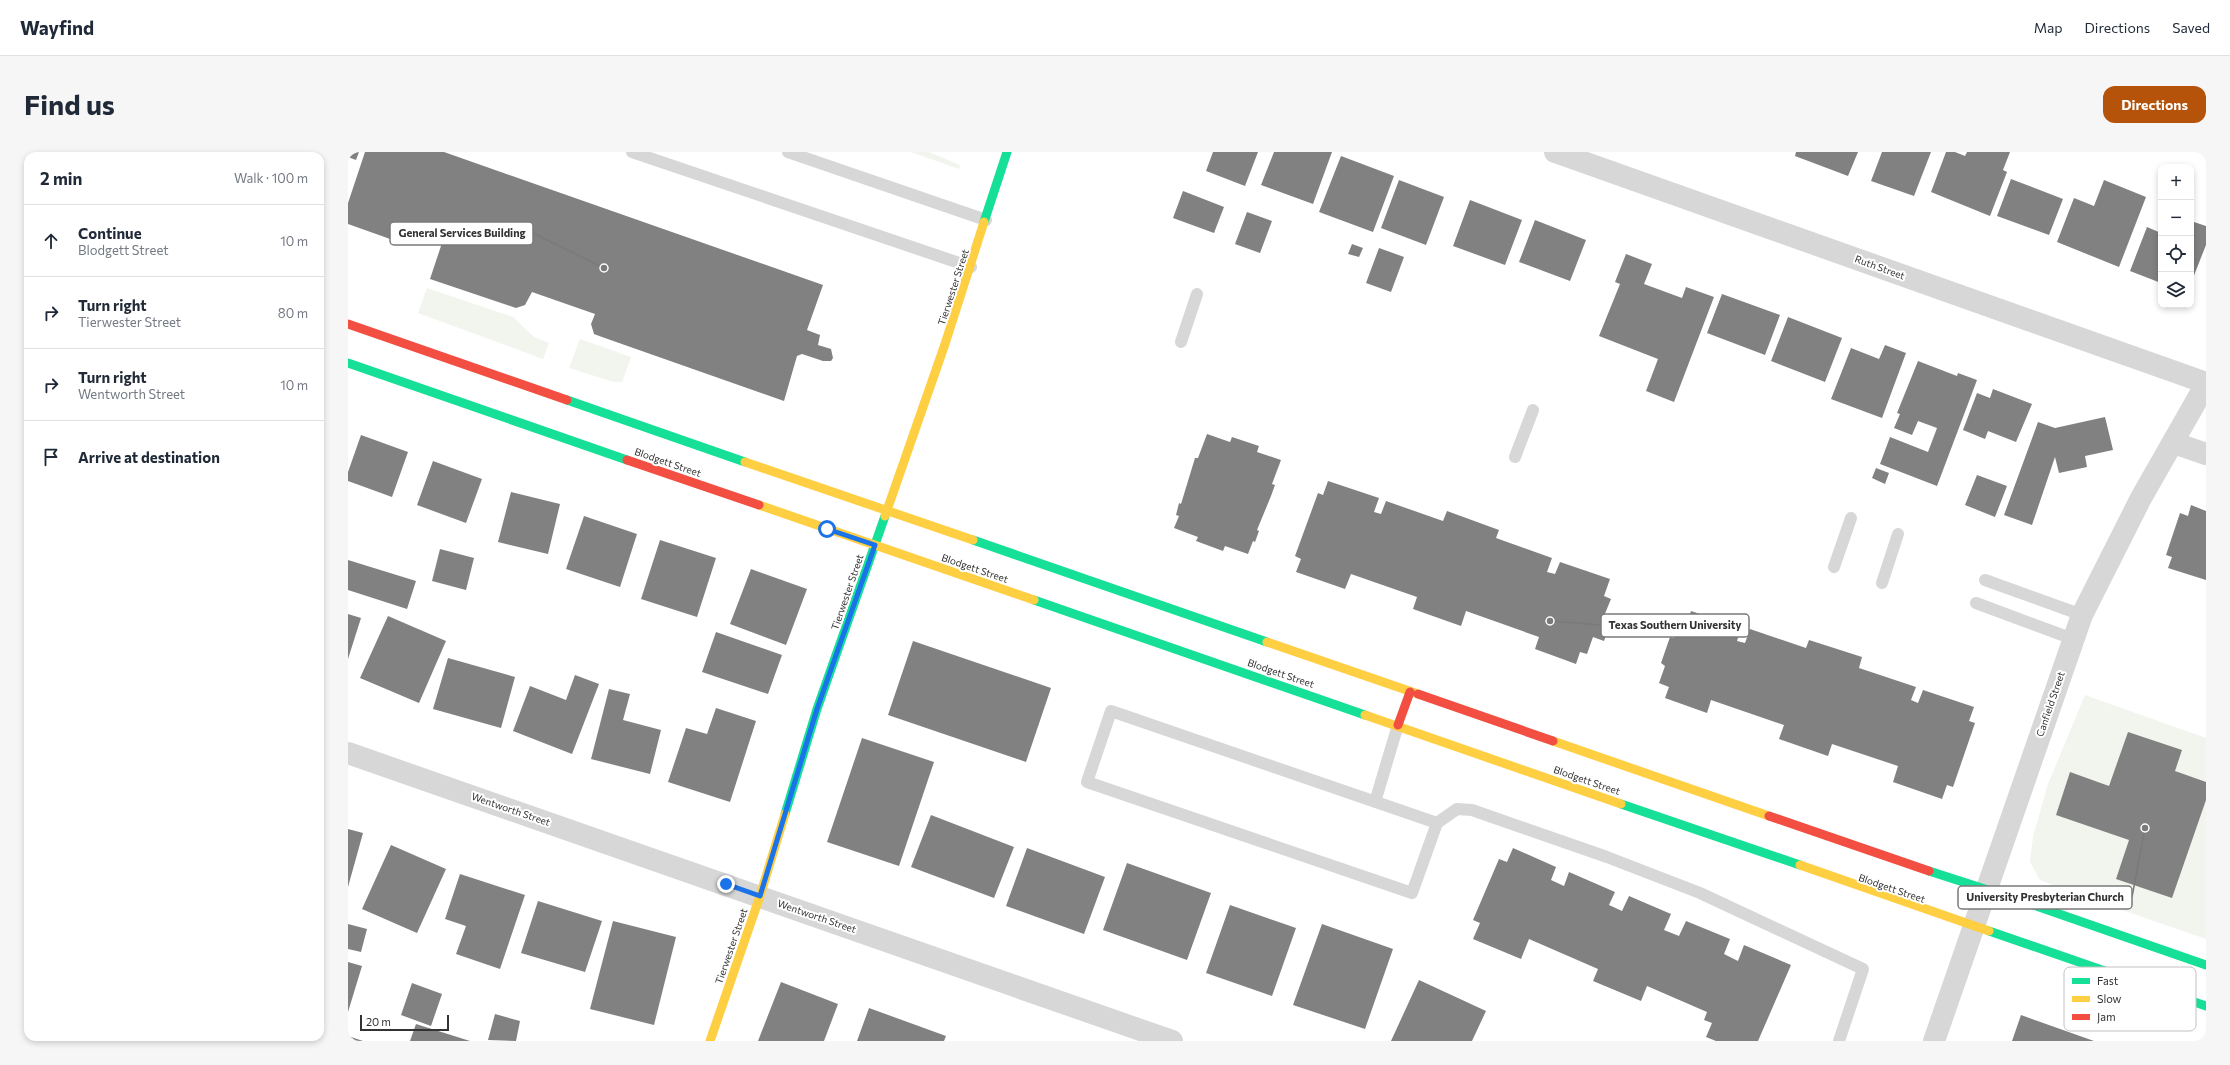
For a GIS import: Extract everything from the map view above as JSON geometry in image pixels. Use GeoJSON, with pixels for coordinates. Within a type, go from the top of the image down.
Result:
{"type":"FeatureCollection","features":[{"type":"Feature","properties":{"kind":"main road","name":"Tierwester Street"},"geometry":{"type":"LineString","coordinates":[[710,1041],[760,896],[817,709],[971,267],[1008,152]]}},
{"type":"Feature","properties":{"kind":"main road"},"geometry":{"type":"LineString","coordinates":[[348,324],[1410,692],[2206,965]]}},
{"type":"Feature","properties":{"kind":"main road","name":"Blodgett Street"},"geometry":{"type":"LineString","coordinates":[[348,363],[1398,725],[2092,967]]}},
{"type":"Feature","properties":{"kind":"main road"},"geometry":{"type":"LineString","coordinates":[[1398,725],[1410,692]]}},
{"type":"Feature","properties":{"kind":"main road","name":"Blodgett Street"},"geometry":{"type":"LineString","coordinates":[[2196,1003],[2206,1006]]}},
{"type":"Feature","properties":{"kind":"street","name":"Ruth Street"},"geometry":{"type":"LineString","coordinates":[[1555,152],[2206,383]]}},
{"type":"Feature","properties":{"kind":"street","name":"Canfield Street"},"geometry":{"type":"LineString","coordinates":[[1934,1041],[2082,615],[2141,498],[2174,443],[2206,383]]}},
{"type":"Feature","properties":{"kind":"street"},"geometry":{"type":"LineString","coordinates":[[2174,443],[2206,454]]}},
{"type":"Feature","properties":{"kind":"street","name":"Wentworth Street"},"geometry":{"type":"LineString","coordinates":[[348,753],[1172,1041]]}},
{"type":"Feature","properties":{"kind":"lane"},"geometry":{"type":"LineString","coordinates":[[632,152],[971,267]]}},
{"type":"Feature","properties":{"kind":"lane"},"geometry":{"type":"LineString","coordinates":[[788,152],[986,220]]}},
{"type":"Feature","properties":{"kind":"lane"},"geometry":{"type":"LineString","coordinates":[[1181,342],[1197,294]]}},
{"type":"Feature","properties":{"kind":"lane"},"geometry":{"type":"LineString","coordinates":[[1515,457],[1533,410]]}},
{"type":"Feature","properties":{"kind":"lane"},"geometry":{"type":"LineString","coordinates":[[1834,567],[1850,518]]}},
{"type":"Feature","properties":{"kind":"lane"},"geometry":{"type":"LineString","coordinates":[[1882,583],[1898,534]]}},
{"type":"Feature","properties":{"kind":"lane"},"geometry":{"type":"LineString","coordinates":[[1985,580],[2082,615]]}},
{"type":"Feature","properties":{"kind":"lane"},"geometry":{"type":"LineString","coordinates":[[1976,603],[2073,639]]}},
{"type":"Feature","properties":{"kind":"lane"},"geometry":{"type":"LineString","coordinates":[[1437,823],[1111,711],[1087,782],[1412,894],[1437,823],[1456,809],[1472,810],[1606,857],[1700,893],[1863,969],[1839,1041]]}},
{"type":"Feature","properties":{"kind":"lane"},"geometry":{"type":"LineString","coordinates":[[1375,802],[1398,725]]}},
{"type":"Feature","properties":{"kind":"shaded area"},"geometry":{"type":"Polygon","coordinates":[[[911,152],[929,152],[960,165],[959,169],[911,152]]]}},
{"type":"Feature","properties":{"kind":"shaded area"},"geometry":{"type":"Polygon","coordinates":[[[427,288],[513,317],[534,337],[549,343],[543,359],[418,313],[427,288]]]}},
{"type":"Feature","properties":{"kind":"shaded area"},"geometry":{"type":"Polygon","coordinates":[[[580,339],[631,357],[622,382],[614,382],[569,368],[580,339]]]}},
{"type":"Feature","properties":{"kind":"shaded area"},"geometry":{"type":"Polygon","coordinates":[[[2085,695],[2206,738],[2206,939],[2070,892],[2040,880],[2030,862],[2033,837],[2048,784],[2085,695]]]}},
{"type":"Feature","properties":{"kind":"building"},"geometry":{"type":"Polygon","coordinates":[[[348,152],[359,152],[356,160],[348,157],[348,152]]]}},
{"type":"Feature","properties":{"kind":"building"},"geometry":{"type":"Polygon","coordinates":[[[365,152],[444,152],[823,285],[807,330],[820,335],[818,345],[831,349],[833,358],[831,361],[823,361],[802,354],[797,356],[784,401],[594,334],[591,324],[595,314],[532,292],[525,305],[516,308],[430,279],[445,234],[427,227],[422,240],[414,245],[407,245],[348,224],[348,203],[365,152]]]}},
{"type":"Feature","properties":{"kind":"building"},"geometry":{"type":"Polygon","coordinates":[[[1213,152],[1258,152],[1245,186],[1206,171],[1213,152]]]}},
{"type":"Feature","properties":{"kind":"building"},"geometry":{"type":"Polygon","coordinates":[[[1274,152],[1332,152],[1313,204],[1261,185],[1274,152]]]}},
{"type":"Feature","properties":{"kind":"building"},"geometry":{"type":"Polygon","coordinates":[[[1796,152],[1858,152],[1848,176],[1795,156],[1796,152]]]}},
{"type":"Feature","properties":{"kind":"building"},"geometry":{"type":"Polygon","coordinates":[[[1882,152],[1931,152],[1914,196],[1871,181],[1882,152]]]}},
{"type":"Feature","properties":{"kind":"building"},"geometry":{"type":"Polygon","coordinates":[[[1946,152],[1955,152],[1965,156],[1967,152],[2010,152],[2003,170],[2007,172],[1990,216],[1931,192],[1946,152]]]}},
{"type":"Feature","properties":{"kind":"building"},"geometry":{"type":"Polygon","coordinates":[[[1341,156],[1394,176],[1373,232],[1319,212],[1341,156]]]}},
{"type":"Feature","properties":{"kind":"building"},"geometry":{"type":"Polygon","coordinates":[[[2011,179],[2063,199],[2049,235],[1997,216],[2011,179]]]}},
{"type":"Feature","properties":{"kind":"building"},"geometry":{"type":"Polygon","coordinates":[[[1399,180],[1444,197],[1426,245],[1381,228],[1399,180]]]}},
{"type":"Feature","properties":{"kind":"building"},"geometry":{"type":"Polygon","coordinates":[[[2104,180],[2146,197],[2119,267],[2057,242],[2074,198],[2094,206],[2104,180]]]}},
{"type":"Feature","properties":{"kind":"building"},"geometry":{"type":"Polygon","coordinates":[[[1183,191],[1224,207],[1214,233],[1173,218],[1183,191]]]}},
{"type":"Feature","properties":{"kind":"building"},"geometry":{"type":"Polygon","coordinates":[[[1470,200],[1522,220],[1505,265],[1453,246],[1470,200]]]}},
{"type":"Feature","properties":{"kind":"building"},"geometry":{"type":"Polygon","coordinates":[[[1247,212],[1272,221],[1260,253],[1235,244],[1247,212]]]}},
{"type":"Feature","properties":{"kind":"building"},"geometry":{"type":"Polygon","coordinates":[[[1535,220],[1586,240],[1570,281],[1519,262],[1535,220]]]}},
{"type":"Feature","properties":{"kind":"building"},"geometry":{"type":"Polygon","coordinates":[[[2194,222],[2206,226],[2206,245],[2194,275],[2194,222]]]}},
{"type":"Feature","properties":{"kind":"building"},"geometry":{"type":"Polygon","coordinates":[[[2147,227],[2158,232],[2158,282],[2130,271],[2147,227]]]}},
{"type":"Feature","properties":{"kind":"building"},"geometry":{"type":"Polygon","coordinates":[[[1352,244],[1363,248],[1359,257],[1348,254],[1352,244]]]}},
{"type":"Feature","properties":{"kind":"building"},"geometry":{"type":"Polygon","coordinates":[[[1379,248],[1404,257],[1391,292],[1366,283],[1379,248]]]}},
{"type":"Feature","properties":{"kind":"building"},"geometry":{"type":"Polygon","coordinates":[[[1626,254],[1652,264],[1644,284],[1682,298],[1686,287],[1714,297],[1674,402],[1646,391],[1658,359],[1599,336],[1620,284],[1615,282],[1626,254]]]}},
{"type":"Feature","properties":{"kind":"building"},"geometry":{"type":"Polygon","coordinates":[[[1722,294],[1780,315],[1765,355],[1707,333],[1722,294]]]}},
{"type":"Feature","properties":{"kind":"building"},"geometry":{"type":"Polygon","coordinates":[[[1788,317],[1842,338],[1825,382],[1771,361],[1788,317]]]}},
{"type":"Feature","properties":{"kind":"building"},"geometry":{"type":"Polygon","coordinates":[[[1885,345],[1906,353],[1882,418],[1831,399],[1851,348],[1879,359],[1885,345]]]}},
{"type":"Feature","properties":{"kind":"building"},"geometry":{"type":"Polygon","coordinates":[[[1918,361],[1957,376],[1958,373],[1977,380],[1937,486],[1880,464],[1890,437],[1928,452],[1937,428],[1918,421],[1912,435],[1894,428],[1900,414],[1897,413],[1918,361]]]}},
{"type":"Feature","properties":{"kind":"building"},"geometry":{"type":"Polygon","coordinates":[[[1993,389],[2032,404],[2016,442],[1988,431],[1985,439],[1963,430],[1977,393],[1990,398],[1993,389]]]}},
{"type":"Feature","properties":{"kind":"building"},"geometry":{"type":"Polygon","coordinates":[[[2105,417],[2113,450],[2085,456],[2087,467],[2059,473],[2055,457],[2032,525],[2004,515],[2038,422],[2055,428],[2105,417]]]}},
{"type":"Feature","properties":{"kind":"building"},"geometry":{"type":"Polygon","coordinates":[[[1207,434],[1230,442],[1232,437],[1259,446],[1257,452],[1281,460],[1272,484],[1275,485],[1257,530],[1259,531],[1248,554],[1225,546],[1223,551],[1196,541],[1198,537],[1174,528],[1179,516],[1176,515],[1179,503],[1181,504],[1195,458],[1198,458],[1207,434]]]}},
{"type":"Feature","properties":{"kind":"building"},"geometry":{"type":"Polygon","coordinates":[[[361,435],[408,452],[392,497],[348,481],[348,472],[361,435]]]}},
{"type":"Feature","properties":{"kind":"building"},"geometry":{"type":"Polygon","coordinates":[[[433,461],[482,479],[466,523],[417,505],[433,461]]]}},
{"type":"Feature","properties":{"kind":"building"},"geometry":{"type":"Polygon","coordinates":[[[1876,468],[1889,473],[1885,484],[1872,478],[1876,468]]]}},
{"type":"Feature","properties":{"kind":"building"},"geometry":{"type":"Polygon","coordinates":[[[1977,475],[2007,486],[1995,517],[1965,505],[1977,475]]]}},
{"type":"Feature","properties":{"kind":"building"},"geometry":{"type":"Polygon","coordinates":[[[1328,481],[1379,498],[1374,512],[1381,514],[1386,501],[1443,521],[1447,511],[1499,530],[1496,538],[1552,558],[1547,572],[1555,574],[1560,562],[1610,579],[1604,596],[1611,599],[1604,616],[1612,619],[1604,641],[1593,637],[1587,654],[1580,652],[1576,664],[1535,649],[1539,637],[1466,611],[1461,626],[1413,609],[1417,597],[1351,574],[1345,589],[1296,572],[1301,559],[1295,556],[1318,493],[1323,495],[1328,481]]]}},
{"type":"Feature","properties":{"kind":"building"},"geometry":{"type":"Polygon","coordinates":[[[511,492],[560,504],[548,554],[498,542],[511,492]]]}},
{"type":"Feature","properties":{"kind":"building"},"geometry":{"type":"Polygon","coordinates":[[[2191,505],[2206,511],[2206,580],[2168,568],[2172,557],[2166,555],[2180,513],[2188,516],[2191,505]]]}},
{"type":"Feature","properties":{"kind":"building"},"geometry":{"type":"Polygon","coordinates":[[[584,516],[637,534],[620,587],[566,569],[584,516]]]}},
{"type":"Feature","properties":{"kind":"building"},"geometry":{"type":"Polygon","coordinates":[[[660,540],[716,558],[697,617],[641,599],[660,540]]]}},
{"type":"Feature","properties":{"kind":"building"},"geometry":{"type":"Polygon","coordinates":[[[440,549],[474,558],[466,590],[432,581],[440,549]]]}},
{"type":"Feature","properties":{"kind":"building"},"geometry":{"type":"Polygon","coordinates":[[[348,560],[416,581],[407,609],[348,590],[348,560]]]}},
{"type":"Feature","properties":{"kind":"building"},"geometry":{"type":"Polygon","coordinates":[[[751,569],[807,589],[786,645],[730,624],[751,569]]]}},
{"type":"Feature","properties":{"kind":"building"},"geometry":{"type":"Polygon","coordinates":[[[1691,611],[1741,628],[1737,641],[1745,643],[1750,629],[1806,648],[1809,640],[1862,657],[1859,668],[1916,687],[1911,700],[1918,703],[1923,690],[1974,707],[1969,721],[1975,723],[1953,787],[1947,785],[1942,799],[1893,782],[1898,766],[1832,744],[1828,756],[1779,739],[1784,725],[1711,700],[1707,713],[1665,698],[1669,687],[1659,683],[1665,666],[1661,663],[1670,637],[1674,638],[1678,625],[1686,628],[1691,611]]]}},
{"type":"Feature","properties":{"kind":"building"},"geometry":{"type":"Polygon","coordinates":[[[348,614],[361,618],[348,659],[348,614]]]}},
{"type":"Feature","properties":{"kind":"building"},"geometry":{"type":"Polygon","coordinates":[[[388,616],[446,641],[419,703],[360,678],[388,616]]]}},
{"type":"Feature","properties":{"kind":"building"},"geometry":{"type":"Polygon","coordinates":[[[716,632],[782,655],[768,694],[702,672],[716,632]]]}},
{"type":"Feature","properties":{"kind":"building"},"geometry":{"type":"Polygon","coordinates":[[[913,641],[1051,688],[1026,762],[888,715],[913,641]]]}},
{"type":"Feature","properties":{"kind":"building"},"geometry":{"type":"Polygon","coordinates":[[[448,658],[515,677],[501,728],[433,709],[448,658]]]}},
{"type":"Feature","properties":{"kind":"building"},"geometry":{"type":"Polygon","coordinates":[[[575,675],[599,684],[572,754],[513,731],[530,686],[566,700],[575,675]]]}},
{"type":"Feature","properties":{"kind":"building"},"geometry":{"type":"Polygon","coordinates":[[[609,689],[630,694],[623,720],[661,730],[650,774],[591,759],[609,689]]]}},
{"type":"Feature","properties":{"kind":"building"},"geometry":{"type":"Polygon","coordinates":[[[716,708],[756,721],[730,802],[668,782],[686,728],[707,734],[716,708]]]}},
{"type":"Feature","properties":{"kind":"building"},"geometry":{"type":"Polygon","coordinates":[[[2128,732],[2182,750],[2175,771],[2206,782],[2206,800],[2172,898],[2116,879],[2129,840],[2056,815],[2070,772],[2109,786],[2128,732]]]}},
{"type":"Feature","properties":{"kind":"building"},"geometry":{"type":"Polygon","coordinates":[[[862,738],[934,762],[899,866],[827,842],[862,738]]]}},
{"type":"Feature","properties":{"kind":"building"},"geometry":{"type":"Polygon","coordinates":[[[931,815],[1014,847],[994,898],[911,867],[931,815]]]}},
{"type":"Feature","properties":{"kind":"building"},"geometry":{"type":"Polygon","coordinates":[[[348,829],[363,833],[348,887],[348,829]]]}},
{"type":"Feature","properties":{"kind":"building"},"geometry":{"type":"Polygon","coordinates":[[[391,845],[446,869],[417,933],[362,909],[391,845]]]}},
{"type":"Feature","properties":{"kind":"building"},"geometry":{"type":"Polygon","coordinates":[[[1027,848],[1105,877],[1084,934],[1006,906],[1027,848]]]}},
{"type":"Feature","properties":{"kind":"building"},"geometry":{"type":"Polygon","coordinates":[[[1513,848],[1556,867],[1551,880],[1564,886],[1569,872],[1615,892],[1609,905],[1622,911],[1629,896],[1671,914],[1664,930],[1679,936],[1686,921],[1730,939],[1724,954],[1738,961],[1744,945],[1791,965],[1758,1041],[1716,1041],[1706,1037],[1712,1023],[1704,1020],[1707,1012],[1647,986],[1641,1001],[1593,981],[1598,969],[1529,939],[1521,959],[1473,939],[1480,923],[1473,920],[1499,859],[1507,862],[1513,848]]]}},
{"type":"Feature","properties":{"kind":"building"},"geometry":{"type":"Polygon","coordinates":[[[1127,863],[1211,893],[1187,960],[1103,930],[1127,863]]]}},
{"type":"Feature","properties":{"kind":"building"},"geometry":{"type":"Polygon","coordinates":[[[460,874],[525,895],[500,969],[456,954],[466,926],[445,919],[460,874]]]}},
{"type":"Feature","properties":{"kind":"building"},"geometry":{"type":"Polygon","coordinates":[[[538,901],[602,921],[585,972],[521,953],[538,901]]]}},
{"type":"Feature","properties":{"kind":"building"},"geometry":{"type":"Polygon","coordinates":[[[1230,905],[1296,928],[1272,996],[1206,973],[1230,905]]]}},
{"type":"Feature","properties":{"kind":"building"},"geometry":{"type":"Polygon","coordinates":[[[613,921],[676,937],[654,1025],[590,1009],[613,921]]]}},
{"type":"Feature","properties":{"kind":"building"},"geometry":{"type":"Polygon","coordinates":[[[348,924],[367,929],[361,952],[348,949],[348,924]]]}},
{"type":"Feature","properties":{"kind":"building"},"geometry":{"type":"Polygon","coordinates":[[[1322,924],[1393,949],[1365,1029],[1293,1005],[1322,924]]]}},
{"type":"Feature","properties":{"kind":"building"},"geometry":{"type":"Polygon","coordinates":[[[348,962],[362,966],[348,1012],[348,962]]]}},
{"type":"Feature","properties":{"kind":"building"},"geometry":{"type":"Polygon","coordinates":[[[1419,980],[1486,1011],[1472,1041],[1391,1041],[1419,980]]]}},
{"type":"Feature","properties":{"kind":"building"},"geometry":{"type":"Polygon","coordinates":[[[781,982],[838,1004],[824,1041],[758,1041],[781,982]]]}},
{"type":"Feature","properties":{"kind":"building"},"geometry":{"type":"Polygon","coordinates":[[[412,983],[442,994],[431,1026],[401,1015],[412,983]]]}},
{"type":"Feature","properties":{"kind":"building"},"geometry":{"type":"Polygon","coordinates":[[[869,1008],[946,1036],[944,1041],[857,1041],[869,1008]]]}},
{"type":"Feature","properties":{"kind":"building"},"geometry":{"type":"Polygon","coordinates":[[[495,1014],[520,1021],[516,1041],[488,1040],[495,1014]]]}},
{"type":"Feature","properties":{"kind":"building"},"geometry":{"type":"Polygon","coordinates":[[[2021,1015],[2094,1041],[2012,1041],[2021,1015]]]}},
{"type":"Feature","properties":{"kind":"building"},"geometry":{"type":"Polygon","coordinates":[[[416,1024],[470,1041],[410,1041],[416,1024]]]}},
{"type":"Feature","properties":{"kind":"building"},"geometry":{"type":"Polygon","coordinates":[[[348,1036],[363,1041],[348,1041],[348,1036]]]}},
{"type":"Feature","properties":{"kind":"traffic: fast"},"geometry":{"type":"LineString","coordinates":[[984,222],[1007,152]]}},
{"type":"Feature","properties":{"kind":"traffic: fast"},"geometry":{"type":"LineString","coordinates":[[348,363],[627,460]]}},
{"type":"Feature","properties":{"kind":"traffic: fast"},"geometry":{"type":"LineString","coordinates":[[567,400],[745,462]]}},
{"type":"Feature","properties":{"kind":"traffic: fast"},"geometry":{"type":"LineString","coordinates":[[785,814],[817,709],[885,516]]}},
{"type":"Feature","properties":{"kind":"traffic: fast"},"geometry":{"type":"LineString","coordinates":[[973,540],[1267,642]]}},
{"type":"Feature","properties":{"kind":"traffic: fast"},"geometry":{"type":"LineString","coordinates":[[1034,600],[1365,715]]}},
{"type":"Feature","properties":{"kind":"traffic: fast"},"geometry":{"type":"LineString","coordinates":[[1621,804],[1800,865]]}},
{"type":"Feature","properties":{"kind":"traffic: fast"},"geometry":{"type":"LineString","coordinates":[[1929,871],[2022,901],[2206,965]]}},
{"type":"Feature","properties":{"kind":"traffic: fast"},"geometry":{"type":"LineString","coordinates":[[1989,931],[2093,967]]}},
{"type":"Feature","properties":{"kind":"traffic: fast"},"geometry":{"type":"LineString","coordinates":[[2196,1003],[2206,1006]]}},
{"type":"Feature","properties":{"kind":"traffic: slow"},"geometry":{"type":"LineString","coordinates":[[885,516],[945,344],[984,222]]}},
{"type":"Feature","properties":{"kind":"traffic: slow"},"geometry":{"type":"LineString","coordinates":[[745,462],[973,540]]}},
{"type":"Feature","properties":{"kind":"traffic: slow"},"geometry":{"type":"LineString","coordinates":[[759,505],[1034,600]]}},
{"type":"Feature","properties":{"kind":"traffic: slow"},"geometry":{"type":"LineString","coordinates":[[1267,642],[1418,694]]}},
{"type":"Feature","properties":{"kind":"traffic: slow"},"geometry":{"type":"LineString","coordinates":[[1365,715],[1621,804]]}},
{"type":"Feature","properties":{"kind":"traffic: slow"},"geometry":{"type":"LineString","coordinates":[[1553,741],[1769,816]]}},
{"type":"Feature","properties":{"kind":"traffic: slow"},"geometry":{"type":"LineString","coordinates":[[710,1041],[760,896],[785,814]]}},
{"type":"Feature","properties":{"kind":"traffic: slow"},"geometry":{"type":"LineString","coordinates":[[1800,865],[1989,931]]}},
{"type":"Feature","properties":{"kind":"traffic: jam"},"geometry":{"type":"LineString","coordinates":[[348,324],[567,400]]}},
{"type":"Feature","properties":{"kind":"traffic: jam"},"geometry":{"type":"LineString","coordinates":[[627,460],[759,505]]}},
{"type":"Feature","properties":{"kind":"traffic: jam"},"geometry":{"type":"LineString","coordinates":[[1398,725],[1410,692]]}},
{"type":"Feature","properties":{"kind":"traffic: jam"},"geometry":{"type":"LineString","coordinates":[[1418,694],[1553,741]]}},
{"type":"Feature","properties":{"kind":"traffic: jam"},"geometry":{"type":"LineString","coordinates":[[1769,816],[1929,871]]}},
{"type":"Feature","properties":{"kind":"place","name":"General Services Building"},"geometry":{"type":"Point","coordinates":[604,268]}},
{"type":"Feature","properties":{"kind":"place","name":"Texas Southern University"},"geometry":{"type":"Point","coordinates":[1550,621]}},
{"type":"Feature","properties":{"kind":"place","name":"University Presbyterian Church"},"geometry":{"type":"Point","coordinates":[2145,828]}},
{"type":"Feature","properties":{"kind":"route"},"geometry":{"type":"LineString","coordinates":[[726,884],[760,896],[817,709],[875,545],[827,529]]}}]}
